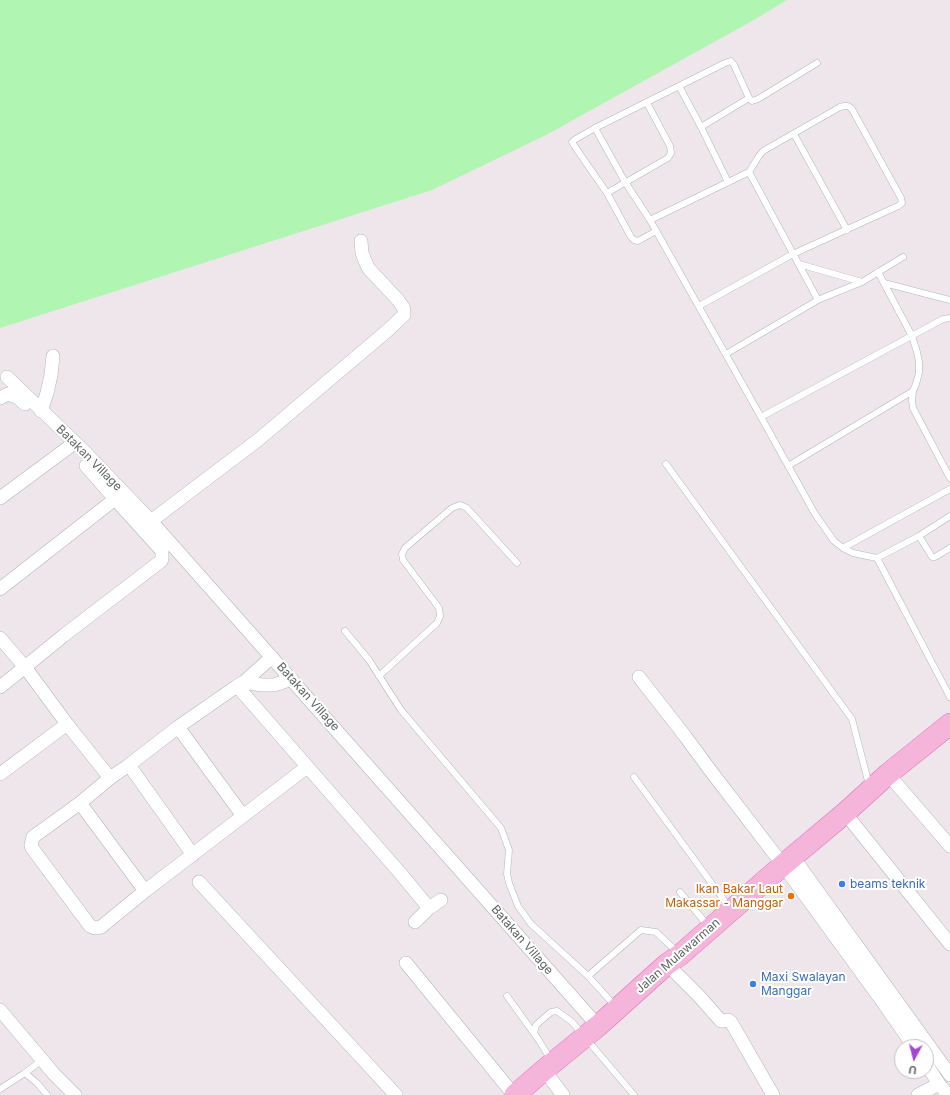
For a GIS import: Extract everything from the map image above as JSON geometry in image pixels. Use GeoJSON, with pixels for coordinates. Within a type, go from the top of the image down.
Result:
{"type":"FeatureCollection","features":[{"type":"Feature","properties":{"kind":"main road","name":"Jalan Mulawarman"},"geometry":{"type":"LineString","coordinates":[[514,1095],[618,1009],[673,959],[845,814],[888,774],[950,724]]}},
{"type":"Feature","properties":{"kind":"street"},"geometry":{"type":"LineString","coordinates":[[151,521],[258,440],[404,315],[403,307],[366,263],[362,253],[362,241]]}},
{"type":"Feature","properties":{"kind":"street"},"geometry":{"type":"LineString","coordinates":[[43,407],[52,375],[53,356]]}},
{"type":"Feature","properties":{"kind":"street","name":"Batakan Village"},"geometry":{"type":"LineString","coordinates":[[7,377],[43,407],[151,521],[292,679],[591,1032]]}},
{"type":"Feature","properties":{"kind":"street"},"geometry":{"type":"LineString","coordinates":[[0,398],[8,394],[17,397],[53,429],[162,551],[161,561],[0,686]]}},
{"type":"Feature","properties":{"kind":"street"},"geometry":{"type":"LineString","coordinates":[[0,498],[70,447]]}},
{"type":"Feature","properties":{"kind":"street"},"geometry":{"type":"LineString","coordinates":[[0,589],[115,499]]}},
{"type":"Feature","properties":{"kind":"street"},"geometry":{"type":"LineString","coordinates":[[0,638],[25,667],[67,724],[110,778]]}},
{"type":"Feature","properties":{"kind":"street"},"geometry":{"type":"LineString","coordinates":[[272,657],[240,684],[178,727],[110,778],[80,803],[33,837],[31,845],[90,926],[96,928],[101,927],[145,891],[307,767]]}},
{"type":"Feature","properties":{"kind":"street"},"geometry":{"type":"LineString","coordinates":[[639,677],[714,776],[788,861],[950,1075]]}},
{"type":"Feature","properties":{"kind":"street"},"geometry":{"type":"LineString","coordinates":[[240,684],[274,685],[292,679]]}},
{"type":"Feature","properties":{"kind":"street"},"geometry":{"type":"LineString","coordinates":[[240,684],[307,767],[429,908]]}},
{"type":"Feature","properties":{"kind":"street"},"geometry":{"type":"LineString","coordinates":[[0,774],[67,724]]}},
{"type":"Feature","properties":{"kind":"street"},"geometry":{"type":"LineString","coordinates":[[178,727],[243,816]]}},
{"type":"Feature","properties":{"kind":"street"},"geometry":{"type":"LineString","coordinates":[[129,765],[193,855]]}},
{"type":"Feature","properties":{"kind":"street"},"geometry":{"type":"LineString","coordinates":[[888,774],[950,846]]}},
{"type":"Feature","properties":{"kind":"street"},"geometry":{"type":"LineString","coordinates":[[80,803],[145,891]]}},
{"type":"Feature","properties":{"kind":"street"},"geometry":{"type":"LineString","coordinates":[[845,814],[950,944]]}},
{"type":"Feature","properties":{"kind":"street"},"geometry":{"type":"LineString","coordinates":[[788,861],[908,1039]]}},
{"type":"Feature","properties":{"kind":"street"},"geometry":{"type":"LineString","coordinates":[[199,882],[396,1095]]}},
{"type":"Feature","properties":{"kind":"street"},"geometry":{"type":"LineString","coordinates":[[415,922],[429,908],[441,900]]}},
{"type":"Feature","properties":{"kind":"street"},"geometry":{"type":"LineString","coordinates":[[673,959],[698,995],[721,1021],[728,1020],[731,1022],[773,1095]]}},
{"type":"Feature","properties":{"kind":"street"},"geometry":{"type":"LineString","coordinates":[[406,962],[514,1095]]}},
{"type":"Feature","properties":{"kind":"street"},"geometry":{"type":"LineString","coordinates":[[0,1010],[54,1074],[74,1095]]}},
{"type":"Feature","properties":{"kind":"street"},"geometry":{"type":"LineString","coordinates":[[548,1066],[563,1095]]}},
{"type":"Feature","properties":{"kind":"street"},"geometry":{"type":"LineString","coordinates":[[934,1076],[948,1095]]}},
{"type":"Feature","properties":{"kind":"street"},"geometry":{"type":"LineString","coordinates":[[918,1095],[939,1084]]}},
{"type":"Feature","properties":{"kind":"lane"},"geometry":{"type":"LineString","coordinates":[[656,232],[638,241],[631,237],[607,193],[572,142],[596,128],[731,61],[749,98],[752,100],[755,100],[817,63]]}},
{"type":"Feature","properties":{"kind":"lane"},"geometry":{"type":"LineString","coordinates":[[679,86],[728,182]]}},
{"type":"Feature","properties":{"kind":"lane"},"geometry":{"type":"LineString","coordinates":[[700,127],[749,98]]}},
{"type":"Feature","properties":{"kind":"lane"},"geometry":{"type":"LineString","coordinates":[[607,193],[668,158],[671,153],[670,146],[647,103]]}},
{"type":"Feature","properties":{"kind":"lane"},"geometry":{"type":"LineString","coordinates":[[650,220],[748,172],[763,151],[840,107],[848,106],[851,108],[901,198],[902,203],[793,254],[699,306]]}},
{"type":"Feature","properties":{"kind":"lane"},"geometry":{"type":"LineString","coordinates":[[596,128],[625,182],[650,220],[699,306],[815,514],[834,540],[843,548],[853,553],[877,558],[919,536],[950,516]]}},
{"type":"Feature","properties":{"kind":"lane"},"geometry":{"type":"LineString","coordinates":[[794,134],[847,230]]}},
{"type":"Feature","properties":{"kind":"lane"},"geometry":{"type":"LineString","coordinates":[[748,172],[818,300]]}},
{"type":"Feature","properties":{"kind":"lane"},"geometry":{"type":"LineString","coordinates":[[726,354],[818,300],[862,282],[903,257]]}},
{"type":"Feature","properties":{"kind":"lane"},"geometry":{"type":"LineString","coordinates":[[799,264],[862,282]]}},
{"type":"Feature","properties":{"kind":"lane"},"geometry":{"type":"LineString","coordinates":[[878,272],[912,336],[919,362],[919,373],[913,392],[913,408],[950,478]]}},
{"type":"Feature","properties":{"kind":"lane"},"geometry":{"type":"LineString","coordinates":[[884,283],[950,300]]}},
{"type":"Feature","properties":{"kind":"lane"},"geometry":{"type":"LineString","coordinates":[[761,417],[943,319],[950,318]]}},
{"type":"Feature","properties":{"kind":"lane"},"geometry":{"type":"LineString","coordinates":[[788,466],[913,392]]}},
{"type":"Feature","properties":{"kind":"lane"},"geometry":{"type":"LineString","coordinates":[[666,464],[852,719],[871,790]]}},
{"type":"Feature","properties":{"kind":"lane"},"geometry":{"type":"LineString","coordinates":[[843,548],[950,489]]}},
{"type":"Feature","properties":{"kind":"lane"},"geometry":{"type":"LineString","coordinates":[[379,676],[437,623],[440,616],[439,608],[402,560],[402,554],[405,548],[452,508],[460,506],[467,508],[517,563]]}},
{"type":"Feature","properties":{"kind":"lane"},"geometry":{"type":"LineString","coordinates":[[919,536],[932,557],[935,557],[950,548]]}},
{"type":"Feature","properties":{"kind":"lane"},"geometry":{"type":"LineString","coordinates":[[877,558],[950,697]]}},
{"type":"Feature","properties":{"kind":"lane"},"geometry":{"type":"LineString","coordinates":[[345,631],[369,660],[401,710],[501,828],[509,850],[507,874],[518,906],[531,924],[588,976],[618,1009]]}},
{"type":"Feature","properties":{"kind":"lane"},"geometry":{"type":"LineString","coordinates":[[634,776],[731,910]]}},
{"type":"Feature","properties":{"kind":"lane"},"geometry":{"type":"LineString","coordinates":[[680,892],[710,929]]}},
{"type":"Feature","properties":{"kind":"lane"},"geometry":{"type":"LineString","coordinates":[[588,976],[641,930],[656,932],[673,959]]}},
{"type":"Feature","properties":{"kind":"lane"},"geometry":{"type":"LineString","coordinates":[[507,996],[534,1034],[548,1066]]}},
{"type":"Feature","properties":{"kind":"lane"},"geometry":{"type":"LineString","coordinates":[[534,1034],[536,1025],[551,1012],[558,1011],[572,1022],[591,1032],[634,1095]]}},
{"type":"Feature","properties":{"kind":"lane"},"geometry":{"type":"LineString","coordinates":[[0,1089],[42,1060]]}},
{"type":"Feature","properties":{"kind":"lane"},"geometry":{"type":"LineString","coordinates":[[25,1073],[37,1083],[47,1095]]}},
{"type":"Feature","properties":{"kind":"shaded area"},"geometry":{"type":"Polygon","coordinates":[[[0,0],[787,0],[752,21],[546,135],[432,190],[0,328],[0,0]]]}},
{"type":"Feature","properties":{"kind":"place","name":"beams teknik"},"geometry":{"type":"Point","coordinates":[842,884]}},
{"type":"Feature","properties":{"kind":"place","name":"Ikan Bakar Laut Makassar - Manggar"},"geometry":{"type":"Point","coordinates":[791,896]}},
{"type":"Feature","properties":{"kind":"place","name":"Maxi Swalayan Manggar"},"geometry":{"type":"Point","coordinates":[753,984]}}]}
